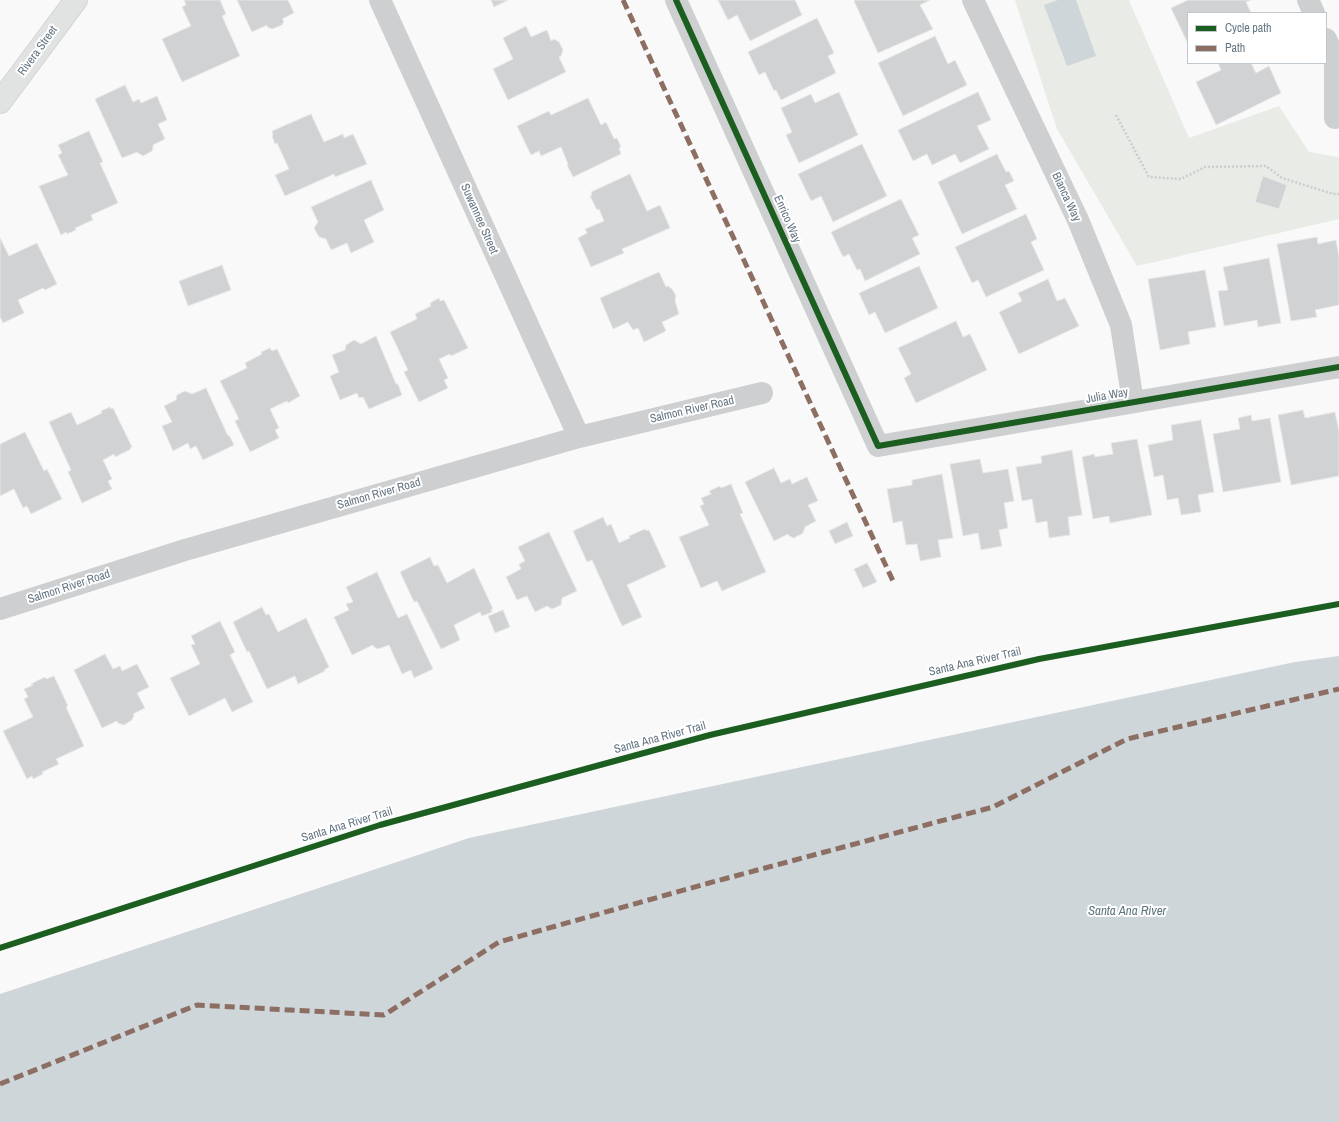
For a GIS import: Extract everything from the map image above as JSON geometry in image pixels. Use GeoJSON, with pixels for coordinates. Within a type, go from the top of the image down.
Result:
{"type":"FeatureCollection","features":[{"type":"Feature","properties":{"kind":"street","name":"Rivera Street"},"geometry":{"type":"LineString","coordinates":[[0,102],[76,0]]}},
{"type":"Feature","properties":{"kind":"street","name":"Suwannee Street"},"geometry":{"type":"LineString","coordinates":[[380,0],[579,437]]}},
{"type":"Feature","properties":{"kind":"street","name":"Enrico Way"},"geometry":{"type":"LineString","coordinates":[[676,0],[878,446]]}},
{"type":"Feature","properties":{"kind":"street","name":"Bianca Way"},"geometry":{"type":"LineString","coordinates":[[973,0],[1078,220],[1121,325],[1133,402]]}},
{"type":"Feature","properties":{"kind":"street"},"geometry":{"type":"LineString","coordinates":[[1308,0],[1314,12]]}},
{"type":"Feature","properties":{"kind":"street"},"geometry":{"type":"LineString","coordinates":[[1327,41],[1335,59],[1335,118]]}},
{"type":"Feature","properties":{"kind":"street","name":"Julia Way"},"geometry":{"type":"LineString","coordinates":[[878,446],[1339,367]]}},
{"type":"Feature","properties":{"kind":"street","name":"Salmon River Road"},"geometry":{"type":"LineString","coordinates":[[0,609],[185,550],[579,437],[762,393]]}},
{"type":"Feature","properties":{"kind":"path"},"geometry":{"type":"LineString","coordinates":[[1116,115],[1149,177],[1181,179],[1205,167],[1266,166],[1282,178],[1333,194],[1339,194]]}},
{"type":"Feature","properties":{"kind":"shaded area"},"geometry":{"type":"Polygon","coordinates":[[[1015,0],[1129,0],[1189,138],[1279,106],[1309,152],[1339,157],[1339,219],[1137,266],[1057,129],[1015,0]]]}},
{"type":"Feature","properties":{"kind":"water"},"geometry":{"type":"Polygon","coordinates":[[[1058,0],[1076,0],[1096,56],[1067,66],[1044,5],[1058,0]]]}},
{"type":"Feature","properties":{"kind":"water","name":"Santa Ana River"},"geometry":{"type":"Polygon","coordinates":[[[1339,656],[1339,1122],[0,1122],[0,994],[469,838],[1295,662],[1339,656]]]}},
{"type":"Feature","properties":{"kind":"building"},"geometry":{"type":"Polygon","coordinates":[[[184,0],[220,0],[226,14],[222,16],[240,56],[182,82],[162,39],[191,26],[182,7],[186,5],[184,0]]]}},
{"type":"Feature","properties":{"kind":"building"},"geometry":{"type":"Polygon","coordinates":[[[237,0],[288,0],[294,13],[282,19],[284,21],[282,25],[272,29],[267,27],[267,25],[252,32],[237,0]]]}},
{"type":"Feature","properties":{"kind":"building"},"geometry":{"type":"Polygon","coordinates":[[[491,0],[508,0],[494,7],[491,0]]]}},
{"type":"Feature","properties":{"kind":"building"},"geometry":{"type":"Polygon","coordinates":[[[718,0],[795,0],[802,15],[750,41],[737,15],[728,20],[718,0]]]}},
{"type":"Feature","properties":{"kind":"building"},"geometry":{"type":"Polygon","coordinates":[[[930,0],[920,5],[933,29],[878,53],[854,1],[930,0]]]}},
{"type":"Feature","properties":{"kind":"building"},"geometry":{"type":"Polygon","coordinates":[[[1188,0],[1251,0],[1246,2],[1251,12],[1187,12],[1187,42],[1171,8],[1188,0]]]}},
{"type":"Feature","properties":{"kind":"building"},"geometry":{"type":"Polygon","coordinates":[[[817,18],[834,53],[828,56],[836,73],[781,100],[776,90],[774,91],[765,72],[759,75],[748,52],[817,18]]]}},
{"type":"Feature","properties":{"kind":"building"},"geometry":{"type":"Polygon","coordinates":[[[526,26],[531,37],[547,30],[551,41],[554,39],[559,42],[563,50],[561,56],[559,57],[566,72],[508,100],[493,69],[513,59],[503,38],[526,26]]]}},
{"type":"Feature","properties":{"kind":"building"},"geometry":{"type":"Polygon","coordinates":[[[935,36],[948,64],[955,60],[967,85],[903,116],[878,63],[935,36]]]}},
{"type":"Feature","properties":{"kind":"building"},"geometry":{"type":"Polygon","coordinates":[[[1218,64],[1252,64],[1256,73],[1269,66],[1281,93],[1216,125],[1196,82],[1221,70],[1218,64]]]}},
{"type":"Feature","properties":{"kind":"building"},"geometry":{"type":"Polygon","coordinates":[[[125,85],[133,102],[139,99],[141,103],[157,96],[167,120],[158,124],[165,139],[153,145],[152,151],[143,156],[137,152],[122,158],[95,99],[125,85]]]}},
{"type":"Feature","properties":{"kind":"building"},"geometry":{"type":"Polygon","coordinates":[[[839,92],[858,135],[799,163],[786,135],[792,132],[781,108],[811,94],[815,103],[839,92]]]}},
{"type":"Feature","properties":{"kind":"building"},"geometry":{"type":"Polygon","coordinates":[[[978,92],[991,120],[977,126],[989,149],[960,163],[955,154],[932,165],[927,154],[913,161],[898,130],[978,92]]]}},
{"type":"Feature","properties":{"kind":"building"},"geometry":{"type":"Polygon","coordinates":[[[588,98],[601,125],[606,122],[614,139],[617,138],[621,147],[619,148],[621,154],[573,177],[561,147],[541,156],[539,151],[531,155],[517,126],[549,111],[551,115],[588,98]]]}},
{"type":"Feature","properties":{"kind":"building"},"geometry":{"type":"Polygon","coordinates":[[[311,114],[324,142],[343,134],[344,138],[353,134],[367,164],[335,177],[334,174],[285,196],[275,175],[289,169],[277,143],[275,144],[272,131],[311,114]]]}},
{"type":"Feature","properties":{"kind":"building"},"geometry":{"type":"Polygon","coordinates":[[[89,131],[103,162],[100,163],[118,203],[91,215],[93,220],[75,228],[76,230],[67,234],[66,232],[61,235],[39,186],[68,175],[58,155],[62,153],[58,145],[89,131]]]}},
{"type":"Feature","properties":{"kind":"building"},"geometry":{"type":"Polygon","coordinates":[[[862,144],[887,196],[833,222],[821,196],[811,201],[798,174],[862,144]]]}},
{"type":"Feature","properties":{"kind":"building"},"geometry":{"type":"Polygon","coordinates":[[[997,154],[1006,172],[1009,171],[1014,181],[1005,185],[1017,209],[962,234],[938,182],[997,154]]]}},
{"type":"Feature","properties":{"kind":"building"},"geometry":{"type":"Polygon","coordinates":[[[630,174],[647,211],[660,205],[670,228],[622,249],[624,253],[591,267],[578,238],[587,233],[585,229],[604,221],[599,209],[597,210],[590,196],[592,195],[591,192],[630,174]]]}},
{"type":"Feature","properties":{"kind":"building"},"geometry":{"type":"Polygon","coordinates":[[[1263,176],[1287,185],[1279,209],[1255,202],[1263,176]]]}},
{"type":"Feature","properties":{"kind":"building"},"geometry":{"type":"Polygon","coordinates":[[[371,180],[384,210],[364,220],[374,242],[351,253],[347,243],[331,250],[326,239],[319,237],[314,228],[318,222],[311,207],[371,180]]]}},
{"type":"Feature","properties":{"kind":"building"},"geometry":{"type":"Polygon","coordinates":[[[901,199],[919,235],[912,238],[920,254],[865,281],[860,269],[857,270],[849,254],[843,257],[831,232],[901,199]]]}},
{"type":"Feature","properties":{"kind":"building"},"geometry":{"type":"Polygon","coordinates":[[[1026,214],[1037,239],[1031,242],[1044,270],[986,297],[978,280],[972,283],[955,247],[1026,214]]]}},
{"type":"Feature","properties":{"kind":"building"},"geometry":{"type":"Polygon","coordinates":[[[1317,237],[1318,244],[1336,240],[1339,257],[1339,305],[1315,310],[1317,317],[1291,321],[1277,244],[1317,237]]]}},
{"type":"Feature","properties":{"kind":"building"},"geometry":{"type":"Polygon","coordinates":[[[0,238],[9,256],[37,243],[57,284],[45,290],[43,288],[18,300],[24,313],[3,323],[0,317],[0,238]]]}},
{"type":"Feature","properties":{"kind":"building"},"geometry":{"type":"Polygon","coordinates":[[[1269,258],[1281,323],[1258,327],[1257,320],[1224,326],[1218,291],[1228,290],[1223,267],[1269,258]]]}},
{"type":"Feature","properties":{"kind":"building"},"geometry":{"type":"Polygon","coordinates":[[[222,265],[231,290],[188,306],[179,281],[222,265]]]}},
{"type":"Feature","properties":{"kind":"building"},"geometry":{"type":"Polygon","coordinates":[[[919,266],[938,308],[885,333],[875,312],[869,315],[859,293],[919,266]]]}},
{"type":"Feature","properties":{"kind":"building"},"geometry":{"type":"Polygon","coordinates":[[[1205,270],[1216,327],[1188,332],[1190,344],[1160,350],[1148,279],[1205,270]]]}},
{"type":"Feature","properties":{"kind":"building"},"geometry":{"type":"Polygon","coordinates":[[[659,272],[666,287],[668,286],[672,289],[676,296],[675,301],[679,314],[662,322],[666,331],[644,342],[638,328],[633,330],[628,322],[613,329],[600,298],[659,272]]]}},
{"type":"Feature","properties":{"kind":"building"},"geometry":{"type":"Polygon","coordinates":[[[1048,279],[1057,301],[1065,298],[1079,326],[1019,354],[999,312],[1022,301],[1018,293],[1048,279]]]}},
{"type":"Feature","properties":{"kind":"building"},"geometry":{"type":"Polygon","coordinates":[[[439,298],[440,301],[444,300],[468,348],[451,356],[450,354],[439,359],[448,378],[444,380],[448,388],[419,402],[404,372],[408,370],[390,332],[417,319],[415,314],[431,306],[430,303],[439,298]]]}},
{"type":"Feature","properties":{"kind":"building"},"geometry":{"type":"Polygon","coordinates":[[[956,321],[963,337],[970,334],[987,370],[916,403],[904,378],[911,374],[898,348],[956,321]]]}},
{"type":"Feature","properties":{"kind":"building"},"geometry":{"type":"Polygon","coordinates":[[[376,336],[402,395],[369,409],[363,397],[359,398],[357,393],[340,400],[330,376],[339,372],[332,355],[345,350],[346,345],[354,340],[361,344],[376,336]]]}},
{"type":"Feature","properties":{"kind":"building"},"geometry":{"type":"Polygon","coordinates":[[[270,348],[272,351],[277,349],[300,396],[288,403],[287,401],[270,409],[279,428],[275,430],[279,438],[250,452],[235,421],[239,419],[220,381],[247,368],[245,363],[262,354],[261,352],[270,348]]]}},
{"type":"Feature","properties":{"kind":"building"},"geometry":{"type":"Polygon","coordinates":[[[206,388],[228,436],[229,435],[234,445],[203,460],[196,446],[190,449],[188,443],[173,451],[162,426],[172,422],[164,406],[176,400],[177,395],[185,391],[192,394],[206,388]]]}},
{"type":"Feature","properties":{"kind":"building"},"geometry":{"type":"Polygon","coordinates":[[[110,407],[111,409],[113,408],[132,447],[130,448],[131,449],[115,457],[114,454],[103,460],[112,479],[108,481],[112,489],[82,503],[68,472],[71,470],[49,422],[71,412],[77,425],[102,413],[101,411],[110,407]]]}},
{"type":"Feature","properties":{"kind":"building"},"geometry":{"type":"Polygon","coordinates":[[[1303,410],[1305,418],[1335,412],[1339,431],[1339,476],[1291,485],[1278,415],[1303,410]]]}},
{"type":"Feature","properties":{"kind":"building"},"geometry":{"type":"Polygon","coordinates":[[[1251,415],[1252,421],[1270,418],[1281,482],[1223,492],[1213,434],[1240,429],[1238,418],[1251,415]]]}},
{"type":"Feature","properties":{"kind":"building"},"geometry":{"type":"Polygon","coordinates":[[[1201,420],[1214,492],[1198,495],[1201,512],[1181,515],[1178,498],[1167,500],[1163,475],[1154,477],[1148,445],[1173,440],[1171,425],[1201,420]]]}},
{"type":"Feature","properties":{"kind":"building"},"geometry":{"type":"Polygon","coordinates":[[[25,432],[44,471],[47,469],[62,499],[31,514],[27,506],[23,508],[14,489],[0,496],[0,444],[25,432]]]}},
{"type":"Feature","properties":{"kind":"building"},"geometry":{"type":"Polygon","coordinates":[[[1137,439],[1152,515],[1110,523],[1109,516],[1093,519],[1082,457],[1094,454],[1095,457],[1113,454],[1111,443],[1137,439]]]}},
{"type":"Feature","properties":{"kind":"building"},"geometry":{"type":"Polygon","coordinates":[[[1072,450],[1082,515],[1068,517],[1070,535],[1049,538],[1047,521],[1036,523],[1032,499],[1022,501],[1016,467],[1042,463],[1041,456],[1072,450]]]}},
{"type":"Feature","properties":{"kind":"building"},"geometry":{"type":"Polygon","coordinates":[[[980,459],[983,473],[1008,469],[1014,501],[1004,503],[1008,528],[999,530],[1002,546],[981,550],[978,533],[963,536],[950,464],[980,459]]]}},
{"type":"Feature","properties":{"kind":"building"},"geometry":{"type":"Polygon","coordinates":[[[774,468],[781,483],[790,479],[792,484],[807,477],[818,501],[808,505],[816,521],[805,527],[803,533],[794,538],[788,534],[774,541],[745,482],[774,468]]]}},
{"type":"Feature","properties":{"kind":"building"},"geometry":{"type":"Polygon","coordinates":[[[942,474],[953,538],[938,540],[941,557],[920,561],[917,544],[906,545],[902,521],[893,523],[887,489],[912,485],[912,480],[942,474]]]}},
{"type":"Feature","properties":{"kind":"building"},"geometry":{"type":"Polygon","coordinates":[[[731,484],[743,513],[740,514],[766,572],[722,591],[717,581],[701,588],[679,537],[709,525],[700,506],[704,504],[701,498],[711,494],[709,491],[720,486],[721,488],[731,484]]]}},
{"type":"Feature","properties":{"kind":"building"},"geometry":{"type":"Polygon","coordinates":[[[603,517],[607,526],[611,524],[619,543],[630,538],[629,536],[645,529],[647,531],[649,530],[666,567],[627,585],[642,617],[622,626],[592,560],[587,562],[573,531],[603,517]]]}},
{"type":"Feature","properties":{"kind":"building"},"geometry":{"type":"Polygon","coordinates":[[[847,522],[853,536],[835,544],[829,531],[847,522]]]}},
{"type":"Feature","properties":{"kind":"building"},"geometry":{"type":"Polygon","coordinates":[[[549,532],[577,591],[562,598],[561,605],[552,609],[547,606],[535,612],[527,596],[517,600],[506,577],[521,569],[519,564],[525,561],[518,547],[549,532]]]}},
{"type":"Feature","properties":{"kind":"building"},"geometry":{"type":"Polygon","coordinates":[[[430,557],[434,566],[438,565],[447,583],[474,568],[493,609],[491,609],[492,612],[482,616],[480,612],[454,625],[460,640],[441,649],[417,601],[414,602],[400,572],[430,557]]]}},
{"type":"Feature","properties":{"kind":"building"},"geometry":{"type":"Polygon","coordinates":[[[867,563],[877,582],[863,588],[854,569],[867,563]]]}},
{"type":"Feature","properties":{"kind":"building"},"geometry":{"type":"Polygon","coordinates":[[[377,572],[398,618],[407,614],[433,669],[414,678],[411,670],[402,674],[389,645],[378,649],[373,645],[352,655],[334,617],[349,610],[346,604],[353,602],[346,587],[377,572]]]}},
{"type":"Feature","properties":{"kind":"building"},"geometry":{"type":"Polygon","coordinates":[[[262,607],[266,615],[269,614],[278,632],[306,618],[329,667],[324,670],[325,671],[298,684],[295,676],[267,689],[233,622],[262,607]]]}},
{"type":"Feature","properties":{"kind":"building"},"geometry":{"type":"Polygon","coordinates":[[[503,610],[510,627],[495,633],[488,616],[503,610]]]}},
{"type":"Feature","properties":{"kind":"building"},"geometry":{"type":"Polygon","coordinates":[[[220,621],[235,652],[230,655],[253,702],[232,712],[225,698],[189,716],[170,678],[200,664],[191,645],[195,644],[191,636],[220,621]]]}},
{"type":"Feature","properties":{"kind":"building"},"geometry":{"type":"Polygon","coordinates":[[[105,654],[113,669],[120,666],[122,671],[137,664],[149,687],[137,693],[145,708],[133,714],[132,720],[124,725],[118,723],[117,721],[102,728],[74,670],[105,654]]]}},
{"type":"Feature","properties":{"kind":"building"},"geometry":{"type":"Polygon","coordinates":[[[54,676],[84,746],[56,759],[59,764],[42,772],[43,774],[33,779],[32,776],[27,779],[3,731],[33,717],[24,699],[28,697],[24,689],[45,677],[46,679],[54,676]]]}},
{"type":"Feature","properties":{"kind":"marked path"},"geometry":{"type":"LineString","coordinates":[[623,0],[893,581]]}},
{"type":"Feature","properties":{"kind":"marked path"},"geometry":{"type":"LineString","coordinates":[[0,1084],[197,1005],[384,1015],[499,942],[709,883],[993,807],[1127,739],[1339,689]]}},
{"type":"Feature","properties":{"kind":"cycle path"},"geometry":{"type":"LineString","coordinates":[[676,0],[878,446],[1339,367]]}},
{"type":"Feature","properties":{"kind":"cycle path","name":"Santa Ana River Trail"},"geometry":{"type":"LineString","coordinates":[[0,948],[380,825],[710,735],[1039,659],[1339,604]]}}]}
